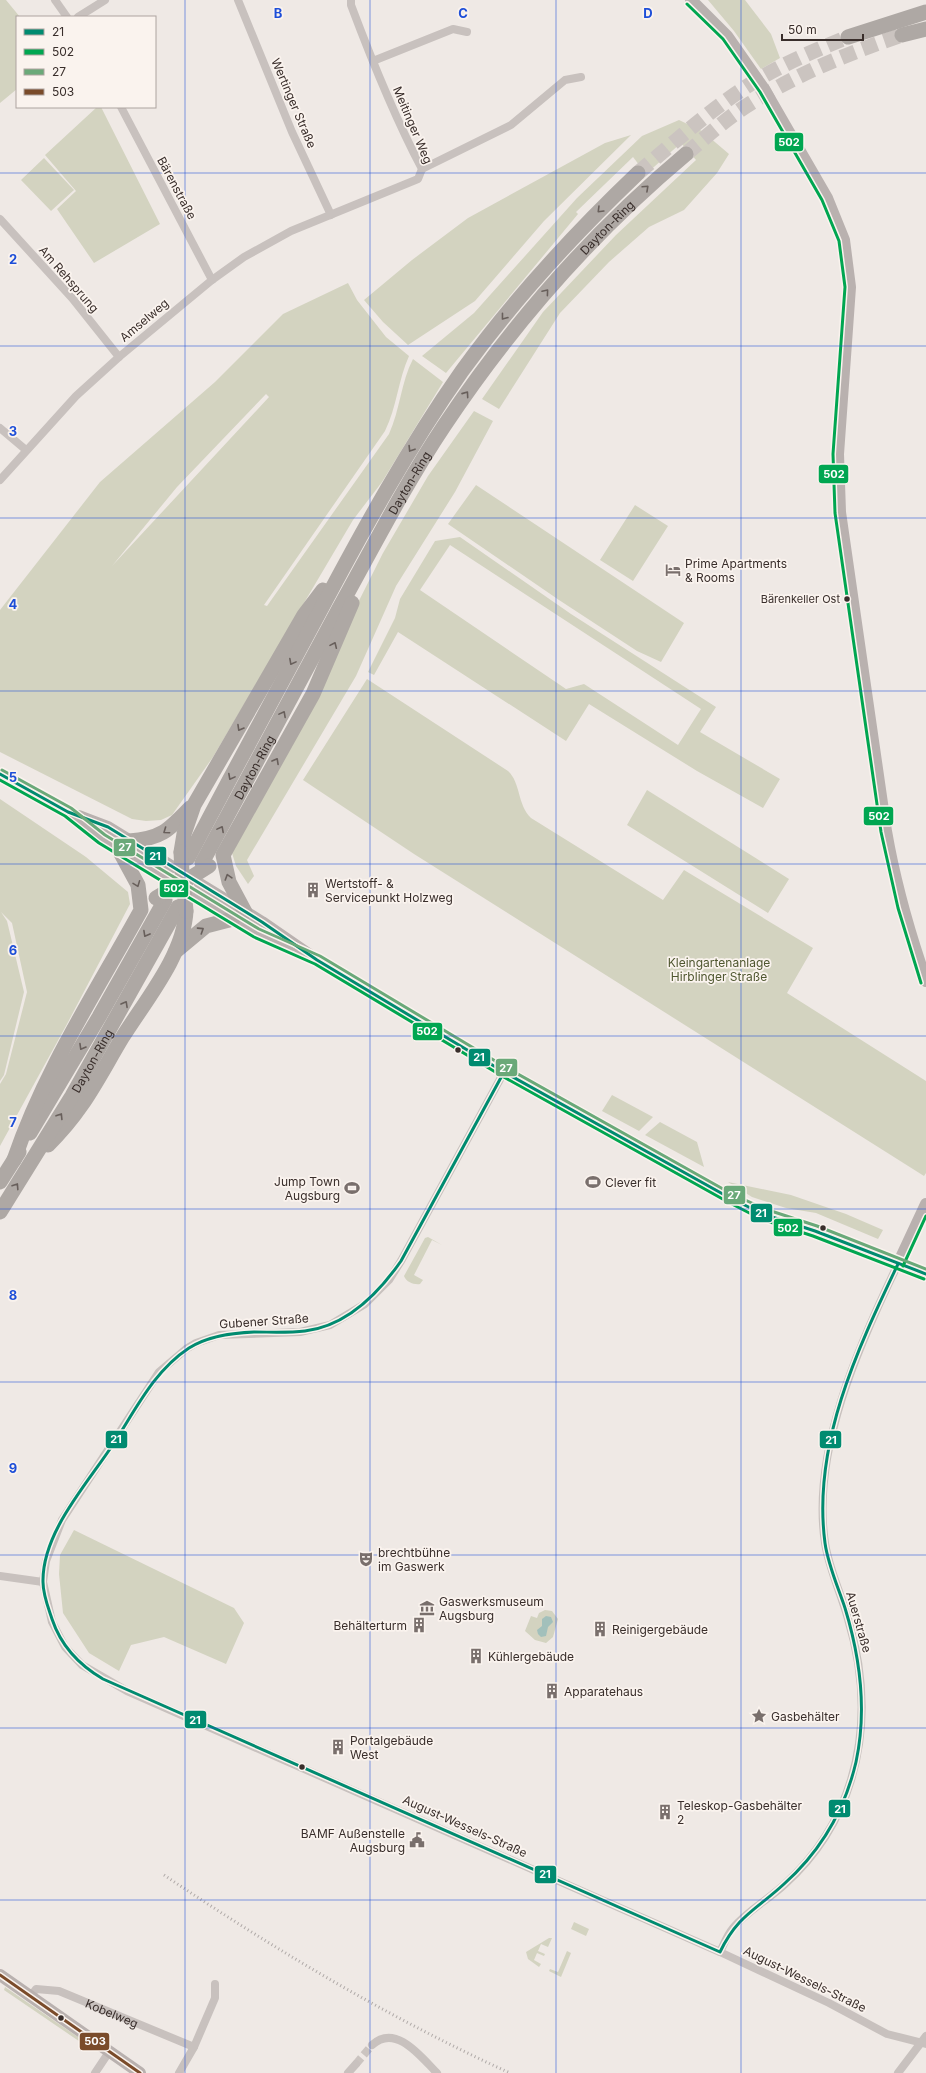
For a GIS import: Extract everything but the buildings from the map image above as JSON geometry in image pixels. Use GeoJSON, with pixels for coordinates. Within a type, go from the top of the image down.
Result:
{"type":"FeatureCollection","features":[{"type":"Feature","properties":{"kind":"highway"},"geometry":{"type":"LineString","coordinates":[[848,37],[926,12]]}},
{"type":"Feature","properties":{"kind":"highway"},"geometry":{"type":"LineString","coordinates":[[902,36],[926,29]]}},
{"type":"Feature","properties":{"kind":"highway","name":"Dayton-Ring"},"geometry":{"type":"LineString","coordinates":[[206,865],[373,546],[444,426],[511,334],[550,286],[593,240],[650,184],[686,154]]}},
{"type":"Feature","properties":{"kind":"highway","name":"Dayton-Ring"},"geometry":{"type":"LineString","coordinates":[[184,855],[357,542],[409,452],[463,371],[513,306],[565,246],[638,173]]}},
{"type":"Feature","properties":{"kind":"highway"},"geometry":{"type":"LineString","coordinates":[[32,1161],[63,1130],[84,1103],[122,1038],[176,952],[183,929],[182,909],[184,834],[194,805],[304,615],[357,542]]}},
{"type":"Feature","properties":{"kind":"highway"},"geometry":{"type":"LineString","coordinates":[[14,1160],[26,1124],[40,1092],[141,910],[160,899],[206,865],[224,855],[313,694],[349,610],[373,546]]}},
{"type":"Feature","properties":{"kind":"highway"},"geometry":{"type":"LineString","coordinates":[[141,910],[138,885],[124,845],[146,840],[166,833],[194,805]]}},
{"type":"Feature","properties":{"kind":"highway"},"geometry":{"type":"LineString","coordinates":[[176,952],[201,929],[239,915],[229,882],[224,855]]}},
{"type":"Feature","properties":{"kind":"highway","name":"Dayton-Ring"},"geometry":{"type":"LineString","coordinates":[[0,1182],[100,1017],[160,899]]}},
{"type":"Feature","properties":{"kind":"highway","name":"Dayton-Ring"},"geometry":{"type":"LineString","coordinates":[[0,1212],[114,1025],[182,909]]}},
{"type":"Feature","properties":{"kind":"street"},"geometry":{"type":"LineString","coordinates":[[55,0],[66,16]]}},
{"type":"Feature","properties":{"kind":"street"},"geometry":{"type":"LineString","coordinates":[[80,16],[105,0]]}},
{"type":"Feature","properties":{"kind":"street","name":"Wertinger Straße"},"geometry":{"type":"LineString","coordinates":[[238,0],[286,118],[331,215]]}},
{"type":"Feature","properties":{"kind":"street","name":"Meitinger Weg"},"geometry":{"type":"LineString","coordinates":[[331,215],[418,179],[422,169],[407,141],[373,61],[350,0]]}},
{"type":"Feature","properties":{"kind":"street"},"geometry":{"type":"LineString","coordinates":[[691,0],[727,36],[764,89],[827,198],[844,240],[850,286],[838,454],[840,512],[883,818],[893,869],[904,913],[926,981]]}},
{"type":"Feature","properties":{"kind":"street"},"geometry":{"type":"LineString","coordinates":[[373,61],[452,29],[467,32]]}},
{"type":"Feature","properties":{"kind":"street"},"geometry":{"type":"LineString","coordinates":[[422,169],[511,125],[564,80],[581,77]]}},
{"type":"Feature","properties":{"kind":"street","name":"Bärenstraße"},"geometry":{"type":"LineString","coordinates":[[122,108],[212,280]]}},
{"type":"Feature","properties":{"kind":"street","name":"Amselweg"},"geometry":{"type":"LineString","coordinates":[[0,480],[76,396],[119,357],[212,280],[244,258],[292,231],[331,215]]}},
{"type":"Feature","properties":{"kind":"street","name":"Am Rehsprung"},"geometry":{"type":"LineString","coordinates":[[0,219],[72,298],[119,357]]}},
{"type":"Feature","properties":{"kind":"street"},"geometry":{"type":"LineString","coordinates":[[0,428],[26,450]]}},
{"type":"Feature","properties":{"kind":"street"},"geometry":{"type":"LineString","coordinates":[[0,774],[68,812],[102,839],[124,845],[504,1072],[737,1202],[763,1214],[926,1274]]}},
{"type":"Feature","properties":{"kind":"street","name":"Gubener Straße"},"geometry":{"type":"LineString","coordinates":[[43,1582],[46,1561],[62,1520],[159,1372],[186,1349],[207,1338],[230,1333],[308,1331],[330,1325],[365,1304],[389,1280],[401,1261],[504,1072]]}},
{"type":"Feature","properties":{"kind":"street"},"geometry":{"type":"LineString","coordinates":[[898,1264],[926,1204]]}},
{"type":"Feature","properties":{"kind":"street","name":"Auerstraße"},"geometry":{"type":"LineString","coordinates":[[720,1952],[732,1930],[748,1913],[785,1884],[820,1846],[846,1796],[856,1763],[860,1742],[862,1714],[861,1680],[856,1648],[827,1555],[823,1522],[824,1475],[831,1438],[841,1402],[885,1292],[898,1264]]}},
{"type":"Feature","properties":{"kind":"street"},"geometry":{"type":"LineString","coordinates":[[0,1576],[43,1582]]}},
{"type":"Feature","properties":{"kind":"street","name":"August-Wessels-Straße"},"geometry":{"type":"LineString","coordinates":[[43,1582],[49,1610],[59,1637],[72,1656],[92,1672],[127,1691],[720,1952],[829,2003],[887,2034],[923,2043]]}},
{"type":"Feature","properties":{"kind":"street"},"geometry":{"type":"LineString","coordinates":[[0,1975],[140,2073]]}},
{"type":"Feature","properties":{"kind":"street"},"geometry":{"type":"LineString","coordinates":[[179,2073],[194,2047],[215,1998],[215,1984]]}},
{"type":"Feature","properties":{"kind":"street","name":"Kobelweg"},"geometry":{"type":"LineString","coordinates":[[31,1996],[36,1989],[59,1991],[194,2047]]}},
{"type":"Feature","properties":{"kind":"street"},"geometry":{"type":"LineString","coordinates":[[898,2073],[923,2043],[926,2036]]}},
{"type":"Feature","properties":{"kind":"street"},"geometry":{"type":"LineString","coordinates":[[372,2045],[383,2038],[393,2037],[400,2040],[409,2045],[437,2073]]}},
{"type":"Feature","properties":{"kind":"street"},"geometry":{"type":"LineString","coordinates":[[95,2073],[109,2052]]}},
{"type":"Feature","properties":{"kind":"street"},"geometry":{"type":"LineString","coordinates":[[348,2073],[356,2064]]}},
{"type":"Feature","properties":{"kind":"green space"},"geometry":{"type":"Polygon","coordinates":[[[0,0],[6,0],[19,16],[16,16],[16,90],[0,103],[0,0]]]}},
{"type":"Feature","properties":{"kind":"green space"},"geometry":{"type":"Polygon","coordinates":[[[708,0],[745,0],[771,34],[780,58],[761,69],[734,31],[708,0]]]}},
{"type":"Feature","properties":{"kind":"green space"},"geometry":{"type":"Polygon","coordinates":[[[96,108],[102,108],[160,224],[94,263],[57,209],[76,191],[45,155],[96,108]]]}},
{"type":"Feature","properties":{"kind":"green space"},"geometry":{"type":"Polygon","coordinates":[[[679,120],[702,131],[729,154],[717,173],[684,210],[649,227],[609,262],[560,313],[499,409],[482,399],[543,312],[616,235],[696,160],[681,143],[646,174],[633,157],[576,212],[578,214],[446,373],[422,356],[474,313],[577,198],[642,136],[679,120]]]}},
{"type":"Feature","properties":{"kind":"green space"},"geometry":{"type":"Polygon","coordinates":[[[631,135],[544,221],[475,301],[408,345],[383,322],[364,300],[412,260],[468,218],[605,143],[631,135]]]}},
{"type":"Feature","properties":{"kind":"green space"},"geometry":{"type":"Polygon","coordinates":[[[44,158],[74,190],[51,211],[21,180],[44,158]]]}},
{"type":"Feature","properties":{"kind":"green space"},"geometry":{"type":"Polygon","coordinates":[[[348,283],[357,300],[386,337],[409,356],[385,431],[264,605],[267,606],[389,434],[413,359],[443,382],[382,482],[353,520],[213,757],[172,815],[161,820],[146,821],[132,819],[0,752],[0,610],[100,482],[215,382],[283,314],[348,283]],[[266,394],[177,487],[112,566],[269,397],[266,394]]]}},
{"type":"Feature","properties":{"kind":"green space"},"geometry":{"type":"Polygon","coordinates":[[[474,411],[493,421],[455,492],[396,586],[356,676],[247,860],[254,876],[248,884],[236,866],[232,853],[383,553],[428,476],[474,411]]]}},
{"type":"Feature","properties":{"kind":"green space"},"geometry":{"type":"Polygon","coordinates":[[[476,485],[684,623],[661,662],[637,651],[448,524],[476,485]]]}},
{"type":"Feature","properties":{"kind":"green space"},"geometry":{"type":"Polygon","coordinates":[[[635,505],[668,526],[633,581],[600,560],[635,505]]]}},
{"type":"Feature","properties":{"kind":"green space"},"geometry":{"type":"Polygon","coordinates":[[[460,537],[571,614],[716,707],[700,732],[780,779],[763,808],[697,771],[589,704],[566,741],[398,632],[374,675],[368,672],[395,618],[400,599],[435,541],[460,537]],[[450,545],[420,590],[566,689],[584,684],[678,745],[701,709],[450,545]]]}},
{"type":"Feature","properties":{"kind":"green space","name":"Kleingartenanlage Hirblinger Straße"},"geometry":{"type":"Polygon","coordinates":[[[367,679],[508,771],[515,781],[523,806],[531,818],[663,900],[684,870],[813,948],[787,993],[926,1081],[926,1173],[924,1176],[414,854],[303,780],[367,679]]]}},
{"type":"Feature","properties":{"kind":"green space"},"geometry":{"type":"Polygon","coordinates":[[[647,790],[789,879],[768,913],[627,825],[647,790]]]}},
{"type":"Feature","properties":{"kind":"green space"},"geometry":{"type":"Polygon","coordinates":[[[0,799],[86,857],[128,892],[130,904],[67,1024],[0,1146],[0,1084],[6,1074],[27,992],[12,923],[1,912],[7,921],[24,992],[4,1075],[0,1081],[0,799]]]}},
{"type":"Feature","properties":{"kind":"green space"},"geometry":{"type":"Polygon","coordinates":[[[612,1095],[653,1117],[639,1131],[602,1111],[612,1095]]]}},
{"type":"Feature","properties":{"kind":"green space"},"geometry":{"type":"Polygon","coordinates":[[[660,1122],[697,1142],[704,1167],[645,1135],[660,1122]]]}},
{"type":"Feature","properties":{"kind":"green space"},"geometry":{"type":"Polygon","coordinates":[[[728,1182],[791,1195],[846,1214],[883,1230],[878,1239],[816,1213],[786,1208],[752,1197],[728,1182]]]}},
{"type":"Feature","properties":{"kind":"green space"},"geometry":{"type":"Polygon","coordinates":[[[428,1237],[442,1245],[432,1240],[414,1275],[423,1280],[420,1284],[413,1283],[406,1280],[404,1276],[425,1238],[428,1237]]]}},
{"type":"Feature","properties":{"kind":"green space"},"geometry":{"type":"Polygon","coordinates":[[[74,1530],[234,1608],[244,1623],[226,1664],[164,1637],[131,1645],[119,1671],[89,1653],[63,1613],[59,1574],[60,1555],[74,1530]]]}},
{"type":"Feature","properties":{"kind":"green space"},"geometry":{"type":"Polygon","coordinates":[[[545,1610],[552,1611],[558,1619],[553,1637],[546,1643],[535,1640],[525,1631],[531,1616],[537,1618],[539,1613],[545,1610]]]}},
{"type":"Feature","properties":{"kind":"green space"},"geometry":{"type":"Polygon","coordinates":[[[574,1922],[589,1929],[586,1936],[571,1929],[574,1922]]]}},
{"type":"Feature","properties":{"kind":"green space"},"geometry":{"type":"Polygon","coordinates":[[[549,1938],[552,1938],[548,1947],[541,1944],[538,1951],[545,1954],[544,1956],[537,1953],[534,1960],[541,1964],[539,1967],[528,1959],[526,1952],[549,1938]]]}},
{"type":"Feature","properties":{"kind":"green space"},"geometry":{"type":"Polygon","coordinates":[[[567,1951],[571,1953],[561,1977],[549,1971],[550,1969],[558,1972],[567,1951]]]}},
{"type":"Feature","properties":{"kind":"green space"},"geometry":{"type":"Polygon","coordinates":[[[5,1987],[94,2048],[92,2050],[4,1990],[5,1987]]]}},
{"type":"Feature","properties":{"kind":"water"},"geometry":{"type":"Polygon","coordinates":[[[546,1616],[551,1617],[553,1622],[548,1627],[546,1636],[541,1637],[537,1630],[542,1626],[542,1619],[546,1616]]]}},
{"type":"Feature","properties":{"kind":"tunnel"},"geometry":{"type":"LineString","coordinates":[[686,154],[734,114],[787,82],[825,64],[902,35]]}},
{"type":"Feature","properties":{"kind":"tunnel"},"geometry":{"type":"LineString","coordinates":[[638,173],[701,120],[727,100],[753,83],[792,61],[848,37]]}},
{"type":"Feature","properties":{"kind":"tunnel"},"geometry":{"type":"LineString","coordinates":[[356,2064],[372,2045]]}},
{"type":"Feature","properties":{"kind":"railway"},"geometry":{"type":"LineString","coordinates":[[164,1875],[290,1956],[376,2006],[465,2052],[510,2073]]}},
{"type":"Feature","properties":{"kind":"transit line","name":"502"},"geometry":{"type":"LineString","coordinates":[[687,4],[723,39],[760,92],[822,200],[839,241],[845,287],[833,454],[835,513],[881,832],[898,908],[921,983]]}},
{"type":"Feature","properties":{"kind":"transit line","name":"27"},"geometry":{"type":"LineString","coordinates":[[2,770],[71,808],[105,835],[259,929],[320,956],[507,1068],[732,1194],[765,1209],[817,1226],[926,1269]]}},
{"type":"Feature","properties":{"kind":"transit line","name":"21"},"geometry":{"type":"LineString","coordinates":[[0,774],[68,812],[108,827],[262,922],[317,960],[504,1072],[730,1198],[763,1214],[815,1231],[926,1274]]}},
{"type":"Feature","properties":{"kind":"transit line","name":"502"},"geometry":{"type":"LineString","coordinates":[[0,780],[65,816],[99,843],[254,937],[315,964],[502,1076],[728,1202],[761,1219],[813,1236],[924,1279]]}},
{"type":"Feature","properties":{"kind":"transit line","name":"21"},"geometry":{"type":"LineString","coordinates":[[504,1072],[401,1261],[372,1296],[348,1315],[334,1323],[320,1328],[299,1332],[237,1333],[212,1338],[196,1344],[177,1357],[156,1379],[68,1509],[58,1527],[50,1545],[45,1563],[43,1582],[45,1596],[60,1638],[72,1654],[86,1668],[103,1679],[720,1952]]}},
{"type":"Feature","properties":{"kind":"transit line","name":"502"},"geometry":{"type":"LineString","coordinates":[[903,1266],[926,1216]]}},
{"type":"Feature","properties":{"kind":"transit line","name":"21"},"geometry":{"type":"LineString","coordinates":[[720,1952],[734,1929],[741,1921],[784,1884],[809,1858],[820,1843],[838,1813],[856,1762],[861,1723],[858,1665],[855,1646],[845,1608],[826,1551],[823,1506],[825,1470],[841,1399],[853,1364],[898,1264]]}},
{"type":"Feature","properties":{"kind":"transit line","name":"503"},"geometry":{"type":"LineString","coordinates":[[0,1975],[140,2073]]}},
{"type":"Feature","properties":{"kind":"place","name":"Prime Apartments & Rooms"},"geometry":{"type":"Point","coordinates":[673,570]}},
{"type":"Feature","properties":{"kind":"place","name":"Bärenkeller Ost"},"geometry":{"type":"Point","coordinates":[847,599]}},
{"type":"Feature","properties":{"kind":"place","name":"Wertstoff- & Servicepunkt Holzweg"},"geometry":{"type":"Point","coordinates":[313,890]}},
{"type":"Feature","properties":{"kind":"place","name":"Clever fit"},"geometry":{"type":"Point","coordinates":[593,1182]}},
{"type":"Feature","properties":{"kind":"place","name":"Jump Town Augsburg"},"geometry":{"type":"Point","coordinates":[352,1188]}},
{"type":"Feature","properties":{"kind":"place","name":"brechtbühne im Gaswerk"},"geometry":{"type":"Point","coordinates":[366,1559]}},
{"type":"Feature","properties":{"kind":"place","name":"Gaswerksmuseum Augsburg"},"geometry":{"type":"Point","coordinates":[427,1608]}},
{"type":"Feature","properties":{"kind":"place","name":"Behälterturm"},"geometry":{"type":"Point","coordinates":[419,1625]}},
{"type":"Feature","properties":{"kind":"place","name":"Reinigergebäude"},"geometry":{"type":"Point","coordinates":[600,1629]}},
{"type":"Feature","properties":{"kind":"place","name":"Kühlergebäude"},"geometry":{"type":"Point","coordinates":[476,1656]}},
{"type":"Feature","properties":{"kind":"place","name":"Apparatehaus"},"geometry":{"type":"Point","coordinates":[552,1691]}},
{"type":"Feature","properties":{"kind":"place","name":"Gasbehälter"},"geometry":{"type":"Point","coordinates":[759,1716]}},
{"type":"Feature","properties":{"kind":"place","name":"Portalgebäude West"},"geometry":{"type":"Point","coordinates":[338,1747]}},
{"type":"Feature","properties":{"kind":"place","name":"Teleskop-Gasbehälter 2"},"geometry":{"type":"Point","coordinates":[665,1812]}},
{"type":"Feature","properties":{"kind":"place","name":"BAMF Außenstelle Augsburg"},"geometry":{"type":"Point","coordinates":[417,1840]}}]}
